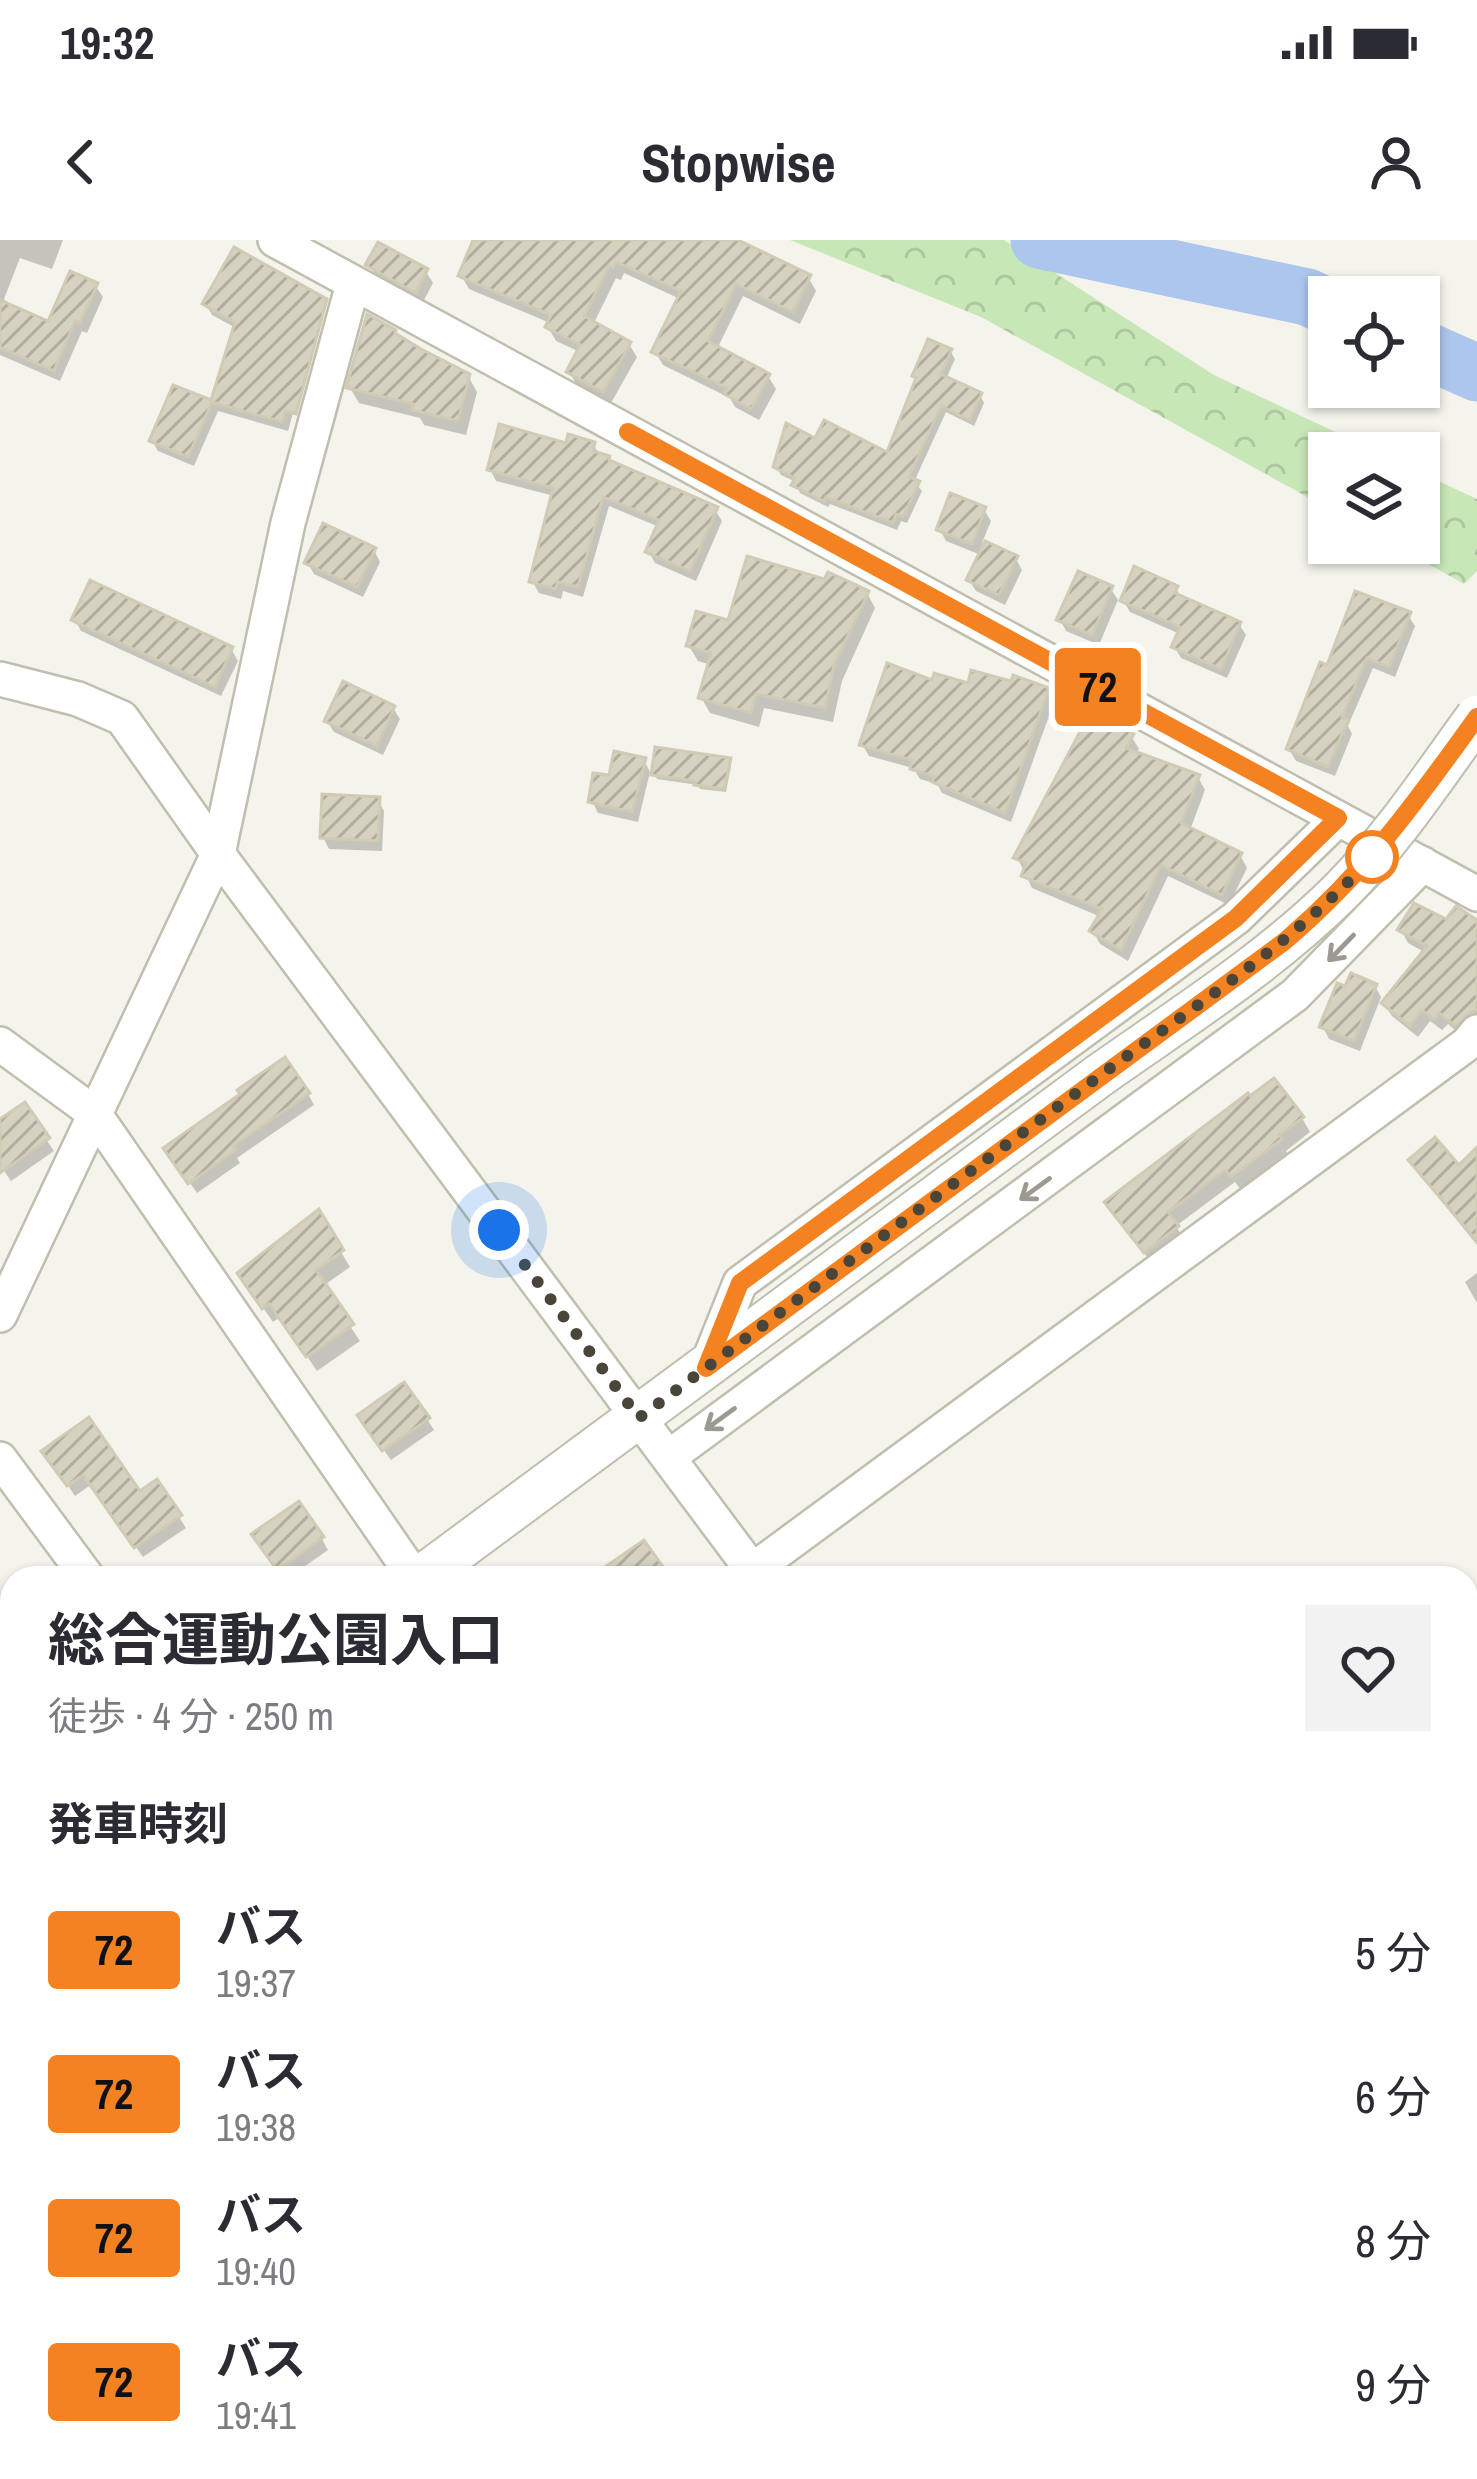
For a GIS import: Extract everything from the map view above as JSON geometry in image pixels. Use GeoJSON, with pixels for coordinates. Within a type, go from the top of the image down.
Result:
{"type":"FeatureCollection","features":[{"type":"Feature","properties":{"kind":"street"},"geometry":{"type":"LineString","coordinates":[[275,240],[1477,894]]}},
{"type":"Feature","properties":{"kind":"street"},"geometry":{"type":"LineString","coordinates":[[0,1315],[218,854],[288,523],[353,284]]}},
{"type":"Feature","properties":{"kind":"street"},"geometry":{"type":"LineString","coordinates":[[0,679],[78,699],[122,718],[745,1566]]}},
{"type":"Feature","properties":{"kind":"street"},"geometry":{"type":"LineString","coordinates":[[434,1566],[1263,959],[1328,904],[1377,852],[1477,717]]}},
{"type":"Feature","properties":{"kind":"street"},"geometry":{"type":"LineString","coordinates":[[706,1368],[740,1283],[1236,918],[1338,818]]}},
{"type":"Feature","properties":{"kind":"street"},"geometry":{"type":"LineString","coordinates":[[669,1457],[1295,995],[1423,864]]}},
{"type":"Feature","properties":{"kind":"street"},"geometry":{"type":"LineString","coordinates":[[763,1566],[1467,1044],[1477,1032]]}},
{"type":"Feature","properties":{"kind":"street"},"geometry":{"type":"LineString","coordinates":[[0,1044],[94,1113],[409,1566]]}},
{"type":"Feature","properties":{"kind":"street"},"geometry":{"type":"LineString","coordinates":[[0,1459],[79,1566]]}},
{"type":"Feature","properties":{"kind":"green space"},"geometry":{"type":"Polygon","coordinates":[[[790,240],[1004,240],[1214,375],[1335,432],[1308,432],[1308,497],[981,317],[790,240]]]}},
{"type":"Feature","properties":{"kind":"green space"},"geometry":{"type":"Polygon","coordinates":[[[1440,482],[1477,499],[1477,571],[1464,584],[1428,564],[1440,564],[1440,482]]]}},
{"type":"Feature","properties":{"kind":"building"},"geometry":{"type":"Polygon","coordinates":[[[473,240],[738,240],[811,275],[793,312],[736,284],[708,341],[770,374],[751,409],[724,394],[727,388],[651,352],[681,291],[616,262],[613,268],[609,266],[584,316],[631,342],[603,392],[566,372],[580,345],[545,327],[551,315],[458,276],[473,240]]]}},
{"type":"Feature","properties":{"kind":"building"},"geometry":{"type":"Polygon","coordinates":[[[378,242],[428,269],[416,293],[365,265],[378,242]]]}},
{"type":"Feature","properties":{"kind":"building"},"geometry":{"type":"Polygon","coordinates":[[[234,247],[327,299],[296,414],[285,411],[282,422],[212,402],[188,457],[149,441],[173,385],[211,400],[235,322],[202,304],[234,247]]]}},
{"type":"Feature","properties":{"kind":"building"},"geometry":{"type":"Polygon","coordinates":[[[70,271],[98,283],[54,371],[0,347],[0,300],[48,321],[70,271]]]}},
{"type":"Feature","properties":{"kind":"building"},"geometry":{"type":"Polygon","coordinates":[[[367,314],[470,374],[458,421],[346,388],[367,314]]]}},
{"type":"Feature","properties":{"kind":"building"},"geometry":{"type":"Polygon","coordinates":[[[928,339],[952,349],[941,374],[982,393],[969,420],[941,406],[909,477],[920,481],[903,517],[896,514],[893,523],[826,497],[824,501],[791,485],[795,478],[773,467],[786,423],[815,438],[824,420],[887,452],[928,339]]]}},
{"type":"Feature","properties":{"kind":"building"},"geometry":{"type":"Polygon","coordinates":[[[499,424],[566,443],[568,434],[595,442],[593,451],[610,456],[609,460],[718,507],[690,571],[645,552],[659,520],[603,497],[578,587],[558,582],[555,589],[529,582],[553,488],[487,470],[499,424]]]}},
{"type":"Feature","properties":{"kind":"building"},"geometry":{"type":"Polygon","coordinates":[[[950,493],[986,507],[972,544],[936,530],[950,493]]]}},
{"type":"Feature","properties":{"kind":"building"},"geometry":{"type":"Polygon","coordinates":[[[323,523],[376,548],[357,587],[304,563],[323,523]]]}},
{"type":"Feature","properties":{"kind":"building"},"geometry":{"type":"Polygon","coordinates":[[[985,541],[1018,556],[999,595],[966,580],[985,541]]]}},
{"type":"Feature","properties":{"kind":"building"},"geometry":{"type":"Polygon","coordinates":[[[747,556],[824,579],[828,572],[869,591],[834,665],[825,708],[756,694],[751,713],[698,698],[711,653],[686,646],[696,611],[728,620],[747,556]]]}},
{"type":"Feature","properties":{"kind":"building"},"geometry":{"type":"Polygon","coordinates":[[[1134,566],[1178,586],[1175,593],[1241,622],[1221,669],[1171,647],[1180,627],[1120,601],[1134,566]]]}},
{"type":"Feature","properties":{"kind":"building"},"geometry":{"type":"Polygon","coordinates":[[[1078,571],[1113,586],[1092,635],[1056,620],[1078,571]]]}},
{"type":"Feature","properties":{"kind":"building"},"geometry":{"type":"Polygon","coordinates":[[[90,580],[233,647],[215,687],[71,620],[90,580]]]}},
{"type":"Feature","properties":{"kind":"building"},"geometry":{"type":"Polygon","coordinates":[[[1355,591],[1411,612],[1389,667],[1367,658],[1342,717],[1348,720],[1328,767],[1286,749],[1320,662],[1327,665],[1355,591]]]}},
{"type":"Feature","properties":{"kind":"building"},"geometry":{"type":"Polygon","coordinates":[[[887,663],[932,680],[934,673],[968,683],[971,670],[1011,681],[1013,675],[1049,688],[1005,813],[932,782],[934,776],[910,769],[912,760],[859,745],[887,663]]]}},
{"type":"Feature","properties":{"kind":"building"},"geometry":{"type":"Polygon","coordinates":[[[343,681],[395,706],[377,746],[324,721],[343,681]]]}},
{"type":"Feature","properties":{"kind":"building"},"geometry":{"type":"Polygon","coordinates":[[[1091,711],[1134,734],[1126,748],[1200,775],[1181,823],[1242,853],[1222,895],[1161,865],[1121,950],[1089,931],[1102,909],[1021,876],[1026,863],[1013,858],[1091,711]]]}},
{"type":"Feature","properties":{"kind":"building"},"geometry":{"type":"Polygon","coordinates":[[[655,747],[731,758],[724,789],[651,775],[655,747]]]}},
{"type":"Feature","properties":{"kind":"building"},"geometry":{"type":"Polygon","coordinates":[[[614,751],[646,758],[632,812],[588,802],[593,773],[609,775],[614,751]]]}},
{"type":"Feature","properties":{"kind":"building"},"geometry":{"type":"Polygon","coordinates":[[[322,794],[380,797],[378,841],[320,838],[322,794]]]}},
{"type":"Feature","properties":{"kind":"building"},"geometry":{"type":"Polygon","coordinates":[[[1414,903],[1446,919],[1456,906],[1477,920],[1477,1011],[1455,1026],[1439,1013],[1434,1020],[1422,1010],[1410,1026],[1381,1003],[1427,946],[1397,930],[1414,903]]]}},
{"type":"Feature","properties":{"kind":"building"},"geometry":{"type":"Polygon","coordinates":[[[1351,973],[1377,984],[1354,1041],[1319,1027],[1337,983],[1345,986],[1351,973]]]}},
{"type":"Feature","properties":{"kind":"building"},"geometry":{"type":"Polygon","coordinates":[[[285,1057],[310,1093],[188,1184],[163,1148],[285,1057]]]}},
{"type":"Feature","properties":{"kind":"building"},"geometry":{"type":"Polygon","coordinates":[[[1274,1078],[1304,1117],[1231,1177],[1225,1170],[1168,1212],[1179,1226],[1144,1253],[1104,1202],[1274,1078]]]}},
{"type":"Feature","properties":{"kind":"building"},"geometry":{"type":"Polygon","coordinates":[[[25,1102],[50,1138],[0,1173],[0,1119],[25,1102]]]}},
{"type":"Feature","properties":{"kind":"building"},"geometry":{"type":"Polygon","coordinates":[[[1435,1137],[1459,1165],[1477,1147],[1477,1241],[1408,1160],[1435,1137]]]}},
{"type":"Feature","properties":{"kind":"building"},"geometry":{"type":"Polygon","coordinates":[[[319,1209],[344,1250],[316,1270],[354,1324],[306,1357],[269,1304],[262,1309],[237,1273],[319,1209]]]}},
{"type":"Feature","properties":{"kind":"building"},"geometry":{"type":"Polygon","coordinates":[[[404,1382],[430,1418],[382,1451],[357,1415],[404,1382]]]}},
{"type":"Feature","properties":{"kind":"building"},"geometry":{"type":"Polygon","coordinates":[[[89,1417],[140,1491],[157,1479],[182,1515],[134,1548],[83,1475],[67,1486],[41,1451],[89,1417]]]}},
{"type":"Feature","properties":{"kind":"building"},"geometry":{"type":"Polygon","coordinates":[[[299,1501],[324,1537],[283,1566],[274,1566],[251,1534],[299,1501]]]}},
{"type":"Feature","properties":{"kind":"building"},"geometry":{"type":"Polygon","coordinates":[[[644,1540],[662,1566],[606,1566],[644,1540]]]}},
{"type":"Feature","properties":{"kind":"waterway"},"geometry":{"type":"LineString","coordinates":[[1039,240],[1308,297]]}},
{"type":"Feature","properties":{"kind":"waterway"},"geometry":{"type":"LineString","coordinates":[[1440,356],[1477,373]]}},
{"type":"Feature","properties":{"kind":"bus line","name":"72"},"geometry":{"type":"LineString","coordinates":[[628,432],[1338,818],[1236,918],[740,1283],[706,1368],[1285,941],[1377,852],[1477,717]]}},
{"type":"Feature","properties":{"kind":"route"},"geometry":{"type":"LineString","coordinates":[[499,1230],[639,1418],[1263,959],[1341,891],[1377,852],[1372,857]]}}]}
